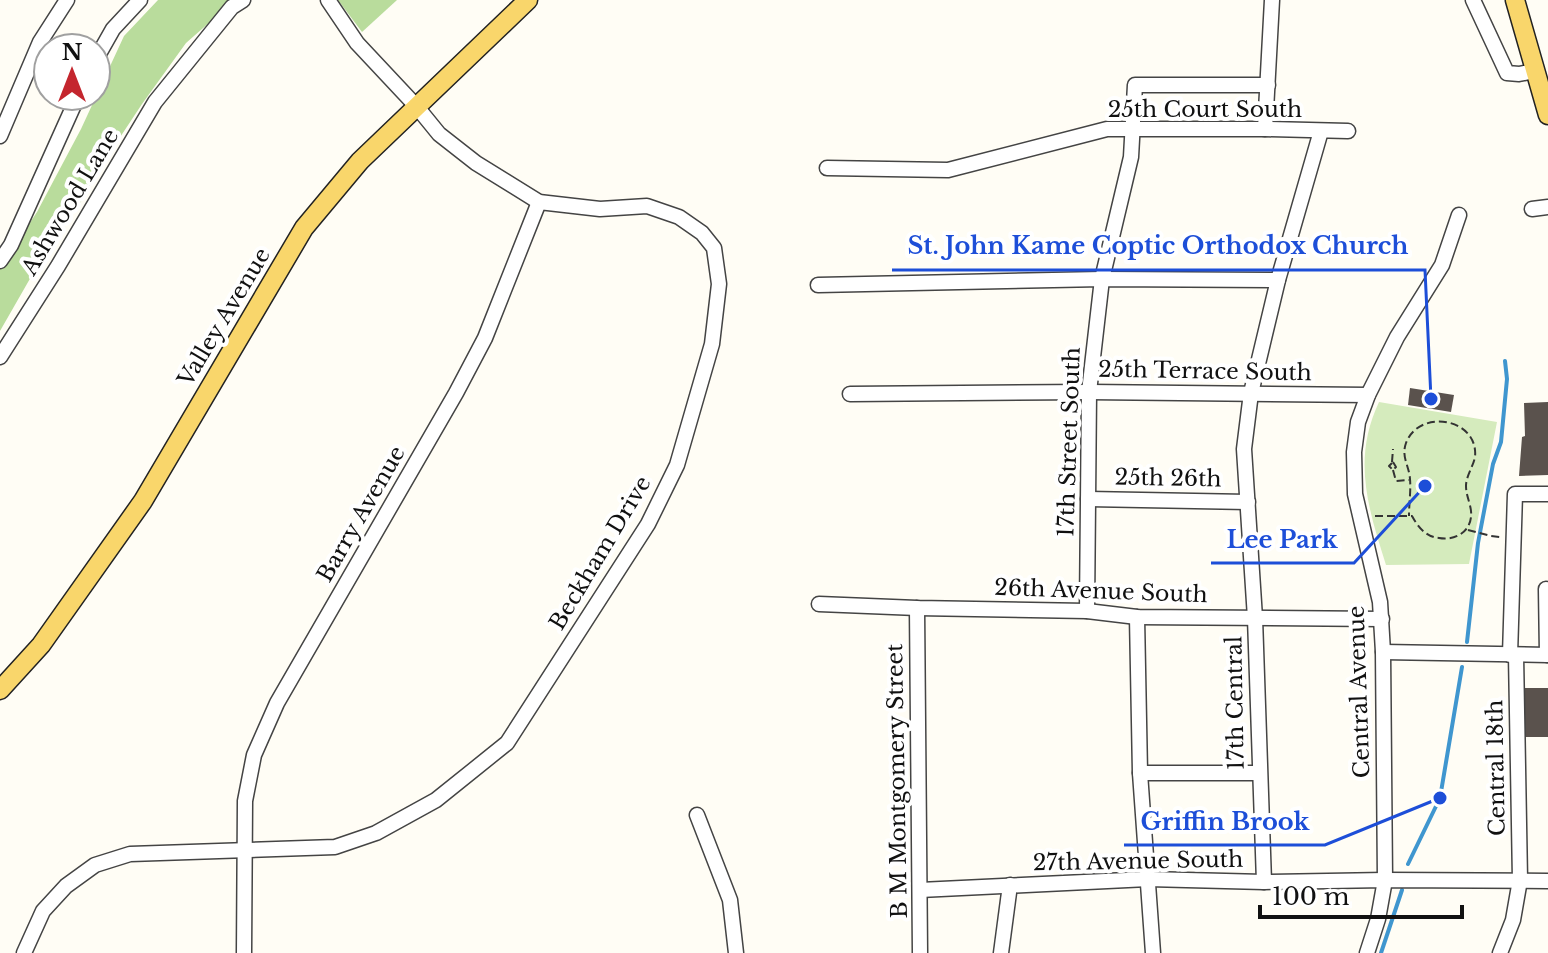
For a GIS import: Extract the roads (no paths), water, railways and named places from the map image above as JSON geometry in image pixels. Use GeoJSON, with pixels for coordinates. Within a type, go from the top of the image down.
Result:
{"type":"FeatureCollection","features":[{"type":"Feature","properties":{"kind":"main road","name":"Valley Avenue"},"geometry":{"type":"LineString","coordinates":[[0,690],[41,645],[143,501],[304,228],[360,161],[528,0]]}},
{"type":"Feature","properties":{"kind":"main road"},"geometry":{"type":"LineString","coordinates":[[1515,0],[1548,115]]}},
{"type":"Feature","properties":{"kind":"street"},"geometry":{"type":"LineString","coordinates":[[0,136],[40,42],[67,0]]}},
{"type":"Feature","properties":{"kind":"street"},"geometry":{"type":"LineString","coordinates":[[111,32],[140,0]]}},
{"type":"Feature","properties":{"kind":"street","name":"Ashwood Lane"},"geometry":{"type":"LineString","coordinates":[[0,357],[155,102],[232,7],[243,0]]}},
{"type":"Feature","properties":{"kind":"street","name":"Beckham Drive"},"geometry":{"type":"LineString","coordinates":[[24,953],[43,911],[66,886],[95,865],[130,854],[335,847],[376,833],[436,800],[507,743],[648,524],[677,465],[712,344],[719,284],[714,248],[702,233],[679,217],[647,206],[600,209],[539,202],[476,163],[439,134],[357,43],[328,0]]}},
{"type":"Feature","properties":{"kind":"street"},"geometry":{"type":"LineString","coordinates":[[1265,129],[1272,0]]}},
{"type":"Feature","properties":{"kind":"street"},"geometry":{"type":"LineString","coordinates":[[1473,0],[1507,73],[1534,71]]}},
{"type":"Feature","properties":{"kind":"street","name":"17th Street South"},"geometry":{"type":"LineString","coordinates":[[1087,611],[1089,392],[1102,279],[1131,157],[1135,85],[1268,85]]}},
{"type":"Feature","properties":{"kind":"street"},"geometry":{"type":"LineString","coordinates":[[0,261],[11,245],[71,112]]}},
{"type":"Feature","properties":{"kind":"street","name":"25th Court South"},"geometry":{"type":"LineString","coordinates":[[827,168],[948,170],[1107,129],[1348,131]]}},
{"type":"Feature","properties":{"kind":"street","name":"17th Central"},"geometry":{"type":"LineString","coordinates":[[1264,882],[1255,618],[1244,449],[1251,393],[1278,280],[1321,131]]}},
{"type":"Feature","properties":{"kind":"street","name":"Barry Avenue"},"geometry":{"type":"LineString","coordinates":[[244,953],[245,801],[254,755],[277,703],[485,338],[539,202]]}},
{"type":"Feature","properties":{"kind":"street"},"geometry":{"type":"LineString","coordinates":[[1532,209],[1548,207]]}},
{"type":"Feature","properties":{"kind":"street","name":"Central Avenue"},"geometry":{"type":"LineString","coordinates":[[1367,953],[1378,919],[1385,880],[1383,652],[1380,602],[1355,494],[1354,452],[1358,422],[1368,395],[1397,337],[1442,265],[1459,215]]}},
{"type":"Feature","properties":{"kind":"street"},"geometry":{"type":"LineString","coordinates":[[0,243],[23,219]]}},
{"type":"Feature","properties":{"kind":"street"},"geometry":{"type":"LineString","coordinates":[[818,285],[1102,279],[1278,280]]}},
{"type":"Feature","properties":{"kind":"street","name":"25th Terrace South"},"geometry":{"type":"LineString","coordinates":[[850,394],[1089,392],[1368,395]]}},
{"type":"Feature","properties":{"kind":"street","name":"Central 18th"},"geometry":{"type":"LineString","coordinates":[[1500,953],[1513,920],[1520,880],[1513,655],[1515,494],[1548,494]]}},
{"type":"Feature","properties":{"kind":"street","name":"25th 26th"},"geometry":{"type":"LineString","coordinates":[[1088,499],[1248,502]]}},
{"type":"Feature","properties":{"kind":"street"},"geometry":{"type":"LineString","coordinates":[[1383,652],[1547,655],[1546,589]]}},
{"type":"Feature","properties":{"kind":"street","name":"26th Avenue South"},"geometry":{"type":"LineString","coordinates":[[819,604],[1087,611],[1137,617],[1382,619]]}},
{"type":"Feature","properties":{"kind":"street","name":"B M Montgomery Street"},"geometry":{"type":"LineString","coordinates":[[917,608],[920,953]]}},
{"type":"Feature","properties":{"kind":"street"},"geometry":{"type":"LineString","coordinates":[[1137,617],[1140,773],[1153,953]]}},
{"type":"Feature","properties":{"kind":"street"},"geometry":{"type":"LineString","coordinates":[[1140,773],[1259,773]]}},
{"type":"Feature","properties":{"kind":"street"},"geometry":{"type":"LineString","coordinates":[[697,815],[730,900],[736,953]]}},
{"type":"Feature","properties":{"kind":"street","name":"27th Avenue South"},"geometry":{"type":"LineString","coordinates":[[920,890],[1148,879],[1264,882],[1548,881]]}},
{"type":"Feature","properties":{"kind":"street"},"geometry":{"type":"LineString","coordinates":[[1001,953],[1010,885]]}},
{"type":"Feature","properties":{"kind":"waterway"},"geometry":{"type":"LineString","coordinates":[[1467,642],[1478,543],[1493,464],[1501,442],[1507,379],[1505,361]]}},
{"type":"Feature","properties":{"kind":"waterway"},"geometry":{"type":"LineString","coordinates":[[1408,864],[1440,798],[1462,667]]}},
{"type":"Feature","properties":{"kind":"waterway"},"geometry":{"type":"LineString","coordinates":[[1381,953],[1402,890]]}},
{"type":"Feature","properties":{"kind":"place","name":"St. John Kame Coptic Orthodox Church"},"geometry":{"type":"Point","coordinates":[1431,399]}},
{"type":"Feature","properties":{"kind":"place","name":"Lee Park"},"geometry":{"type":"Point","coordinates":[1425,486]}},
{"type":"Feature","properties":{"kind":"place","name":"Griffin Brook"},"geometry":{"type":"Point","coordinates":[1440,798]}}]}
